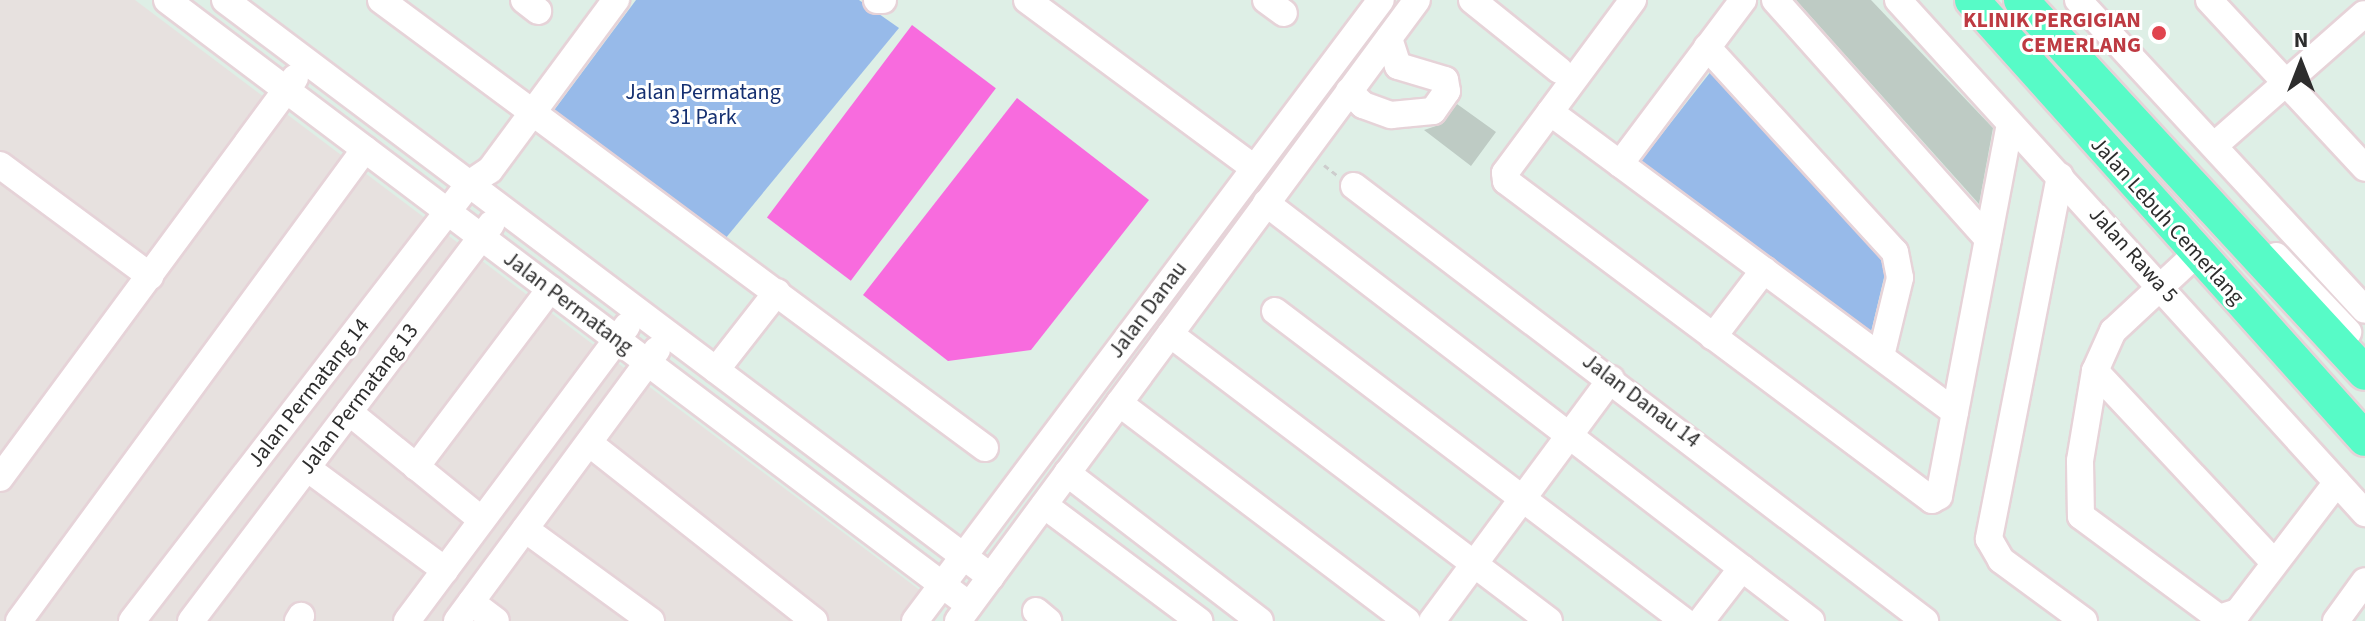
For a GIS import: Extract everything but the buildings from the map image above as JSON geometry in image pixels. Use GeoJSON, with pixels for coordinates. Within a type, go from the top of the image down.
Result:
{"type":"FeatureCollection","features":[{"type":"Feature","properties":{"kind":"main road","name":"Jalan Lebuh Cemerlang"},"geometry":{"type":"LineString","coordinates":[[1972,0],[2196,254],[2365,439]]}},
{"type":"Feature","properties":{"kind":"main road","name":"Jalan Lebuh Cemerlang"},"geometry":{"type":"LineString","coordinates":[[2021,0],[2235,236],[2365,373]]}},
{"type":"Feature","properties":{"kind":"street","name":"Jalan Permatang"},"geometry":{"type":"LineString","coordinates":[[167,0],[942,584],[964,613]]}},
{"type":"Feature","properties":{"kind":"street"},"geometry":{"type":"LineString","coordinates":[[225,0],[307,62],[480,177],[502,208]]}},
{"type":"Feature","properties":{"kind":"street"},"geometry":{"type":"LineString","coordinates":[[381,0],[985,448]]}},
{"type":"Feature","properties":{"kind":"street","name":"Jalan Permatang 14"},"geometry":{"type":"LineString","coordinates":[[132,621],[448,212],[531,113],[616,0]]}},
{"type":"Feature","properties":{"kind":"street"},"geometry":{"type":"LineString","coordinates":[[1027,0],[1254,168]]}},
{"type":"Feature","properties":{"kind":"street","name":"Jalan Danau"},"geometry":{"type":"LineString","coordinates":[[915,621],[1381,0]]}},
{"type":"Feature","properties":{"kind":"street","name":"Jalan Danau"},"geometry":{"type":"LineString","coordinates":[[964,613],[1417,0]]}},
{"type":"Feature","properties":{"kind":"street"},"geometry":{"type":"LineString","coordinates":[[1472,0],[1559,70]]}},
{"type":"Feature","properties":{"kind":"street"},"geometry":{"type":"LineString","coordinates":[[1633,0],[1550,112],[1506,181],[1932,500],[1939,496],[2010,125]]}},
{"type":"Feature","properties":{"kind":"street"},"geometry":{"type":"LineString","coordinates":[[1620,164],[1743,0]]}},
{"type":"Feature","properties":{"kind":"street"},"geometry":{"type":"LineString","coordinates":[[1775,0],[1988,239]]}},
{"type":"Feature","properties":{"kind":"street","name":"Jalan Rawa 5"},"geometry":{"type":"LineString","coordinates":[[1898,0],[2060,176],[2154,290],[2365,513]]}},
{"type":"Feature","properties":{"kind":"street"},"geometry":{"type":"LineString","coordinates":[[2078,0],[2365,310]]}},
{"type":"Feature","properties":{"kind":"street"},"geometry":{"type":"LineString","coordinates":[[2209,0],[2365,168]]}},
{"type":"Feature","properties":{"kind":"street"},"geometry":{"type":"LineString","coordinates":[[2215,145],[2286,83],[2360,10]]}},
{"type":"Feature","properties":{"kind":"street"},"geometry":{"type":"LineString","coordinates":[[1349,91],[1363,105],[1391,115],[1433,111],[1447,91],[1445,80],[1398,66],[1389,38]]}},
{"type":"Feature","properties":{"kind":"street"},"geometry":{"type":"LineString","coordinates":[[1707,47],[1895,252],[1900,278],[1881,356]]}},
{"type":"Feature","properties":{"kind":"street"},"geometry":{"type":"LineString","coordinates":[[4,465],[150,276],[307,62]]}},
{"type":"Feature","properties":{"kind":"street"},"geometry":{"type":"LineString","coordinates":[[1550,112],[1955,412]]}},
{"type":"Feature","properties":{"kind":"street"},"geometry":{"type":"LineString","coordinates":[[19,621],[365,149]]}},
{"type":"Feature","properties":{"kind":"street"},"geometry":{"type":"LineString","coordinates":[[0,165],[150,276]]}},
{"type":"Feature","properties":{"kind":"street"},"geometry":{"type":"LineString","coordinates":[[2060,176],[1989,539],[2001,560],[2084,621]]}},
{"type":"Feature","properties":{"kind":"street","name":"Jalan Danau 14"},"geometry":{"type":"LineString","coordinates":[[1354,186],[1925,620]]}},
{"type":"Feature","properties":{"kind":"street"},"geometry":{"type":"LineString","coordinates":[[1266,203],[1811,621]]}},
{"type":"Feature","properties":{"kind":"street","name":"Jalan Permatang"},"geometry":{"type":"LineString","coordinates":[[502,208],[991,577]]}},
{"type":"Feature","properties":{"kind":"street","name":"Jalan Permatang 13"},"geometry":{"type":"LineString","coordinates":[[191,621],[502,208]]}},
{"type":"Feature","properties":{"kind":"street"},"geometry":{"type":"LineString","coordinates":[[2235,236],[2257,240],[2365,349]]}},
{"type":"Feature","properties":{"kind":"street"},"geometry":{"type":"LineString","coordinates":[[2196,254],[2113,331],[2095,371],[2080,461],[2081,516],[2219,618],[2238,612],[2337,482]]}},
{"type":"Feature","properties":{"kind":"street"},"geometry":{"type":"LineString","coordinates":[[1713,337],[1764,270]]}},
{"type":"Feature","properties":{"kind":"street"},"geometry":{"type":"LineString","coordinates":[[416,467],[550,289]]}},
{"type":"Feature","properties":{"kind":"street"},"geometry":{"type":"LineString","coordinates":[[716,370],[777,292]]}},
{"type":"Feature","properties":{"kind":"street"},"geometry":{"type":"LineString","coordinates":[[407,621],[638,310]]}},
{"type":"Feature","properties":{"kind":"street"},"geometry":{"type":"LineString","coordinates":[[1275,311],[1684,621]]}},
{"type":"Feature","properties":{"kind":"street"},"geometry":{"type":"LineString","coordinates":[[496,621],[464,611],[669,334]]}},
{"type":"Feature","properties":{"kind":"street"},"geometry":{"type":"LineString","coordinates":[[1170,334],[1549,621]]}},
{"type":"Feature","properties":{"kind":"street"},"geometry":{"type":"LineString","coordinates":[[2095,371],[2274,562]]}},
{"type":"Feature","properties":{"kind":"street"},"geometry":{"type":"LineString","coordinates":[[1432,621],[1611,379]]}},
{"type":"Feature","properties":{"kind":"street"},"geometry":{"type":"LineString","coordinates":[[1119,403],[1407,621]]}},
{"type":"Feature","properties":{"kind":"street"},"geometry":{"type":"LineString","coordinates":[[349,412],[482,520]]}},
{"type":"Feature","properties":{"kind":"street"},"geometry":{"type":"LineString","coordinates":[[589,443],[814,621]]}},
{"type":"Feature","properties":{"kind":"street"},"geometry":{"type":"LineString","coordinates":[[307,468],[445,570]]}},
{"type":"Feature","properties":{"kind":"street"},"geometry":{"type":"LineString","coordinates":[[1067,473],[1260,621]]}},
{"type":"Feature","properties":{"kind":"street"},"geometry":{"type":"LineString","coordinates":[[1044,505],[1199,621]]}},
{"type":"Feature","properties":{"kind":"street"},"geometry":{"type":"LineString","coordinates":[[525,529],[651,621]]}},
{"type":"Feature","properties":{"kind":"street"},"geometry":{"type":"LineString","coordinates":[[1701,621],[1742,568]]}},
{"type":"Feature","properties":{"kind":"street"},"geometry":{"type":"LineString","coordinates":[[2336,621],[2365,581]]}},
{"type":"Feature","properties":{"kind":"path"},"geometry":{"type":"LineString","coordinates":[[1304,152],[1354,186]]}},
{"type":"Feature","properties":{"kind":"shaded area"},"geometry":{"type":"Polygon","coordinates":[[[0,0],[135,0],[921,591],[899,621],[0,621],[0,0]]]}},
{"type":"Feature","properties":{"kind":"shaded area"},"geometry":{"type":"Polygon","coordinates":[[[912,25],[996,88],[851,281],[767,217],[912,25]]]}},
{"type":"Feature","properties":{"kind":"shaded area"},"geometry":{"type":"Polygon","coordinates":[[[1017,98],[1149,200],[1031,350],[948,361],[863,295],[1017,98]]]}},
{"type":"Feature","properties":{"kind":"green space","name":"Jalan Permatang 31 Park"},"geometry":{"type":"Polygon","coordinates":[[[636,0],[859,0],[899,28],[720,245],[549,117],[636,0]]]}},
{"type":"Feature","properties":{"kind":"green space"},"geometry":{"type":"Polygon","coordinates":[[[1712,70],[1887,265],[1871,332],[1641,161],[1712,70]]]}},
{"type":"Feature","properties":{"kind":"place","name":"KLINIK PERGIGIAN CEMERLANG"},"geometry":{"type":"Point","coordinates":[2159,33]}}]}
